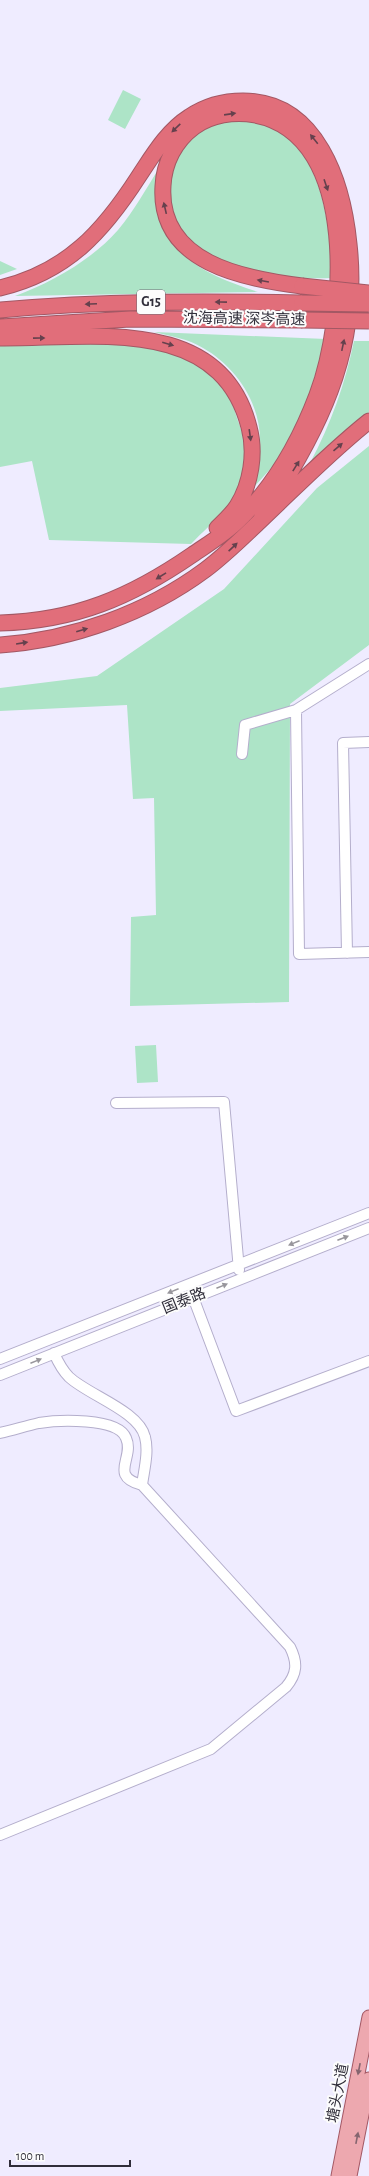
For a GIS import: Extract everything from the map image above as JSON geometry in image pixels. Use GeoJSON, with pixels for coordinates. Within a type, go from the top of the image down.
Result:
{"type":"FeatureCollection","features":[{"type":"Feature","properties":{"kind":"highway"},"geometry":{"type":"LineString","coordinates":[[0,288],[34,277],[81,249],[113,215],[166,138],[188,117],[202,109],[217,104],[234,101],[262,104],[277,109],[302,126],[324,152],[332,169],[342,198],[351,257],[349,310],[344,344],[337,371],[320,419],[299,460],[259,522]]}},
{"type":"Feature","properties":{"kind":"highway"},"geometry":{"type":"LineString","coordinates":[[0,623],[40,620],[73,613],[109,602],[149,584],[194,554],[238,521],[256,501],[284,462],[301,432],[318,394],[332,344],[339,278],[336,226],[328,192],[316,163],[300,140],[278,123],[262,116],[246,113],[231,113],[212,117],[196,126],[183,136],[173,149],[163,179],[165,208],[170,224],[178,238],[188,249],[203,260],[234,274],[259,280],[302,286],[369,293]]}},
{"type":"Feature","properties":{"kind":"highway","name":"沈海高速 深岑高速"},"geometry":{"type":"LineString","coordinates":[[0,310],[80,304],[171,302],[369,304]]}},
{"type":"Feature","properties":{"kind":"highway","name":"沈海高速 深岑高速"},"geometry":{"type":"LineString","coordinates":[[0,327],[130,319],[369,321]]}},
{"type":"Feature","properties":{"kind":"highway"},"geometry":{"type":"LineString","coordinates":[[0,338],[93,337],[158,341],[194,354],[222,375],[233,389],[246,417],[252,445],[252,461],[244,493],[236,507],[194,554]]}},
{"type":"Feature","properties":{"kind":"highway"},"geometry":{"type":"LineString","coordinates":[[0,645],[25,643],[85,629],[146,605],[205,570],[259,522],[330,454],[369,421]]}},
{"type":"Feature","properties":{"kind":"main road","name":"塘头大道"},"geometry":{"type":"LineString","coordinates":[[338,2176],[369,2017]]}},
{"type":"Feature","properties":{"kind":"main road","name":"塘头大道"},"geometry":{"type":"LineString","coordinates":[[350,2176],[369,2079]]}},
{"type":"Feature","properties":{"kind":"street"},"geometry":{"type":"LineString","coordinates":[[242,754],[245,725],[296,710],[369,664]]}},
{"type":"Feature","properties":{"kind":"street"},"geometry":{"type":"LineString","coordinates":[[296,710],[299,954],[369,952]]}},
{"type":"Feature","properties":{"kind":"street"},"geometry":{"type":"LineString","coordinates":[[347,953],[343,743],[369,742]]}},
{"type":"Feature","properties":{"kind":"street"},"geometry":{"type":"LineString","coordinates":[[116,1103],[224,1102],[240,1278]]}},
{"type":"Feature","properties":{"kind":"street","name":"国泰路"},"geometry":{"type":"LineString","coordinates":[[0,1359],[369,1213]]}},
{"type":"Feature","properties":{"kind":"street","name":"国泰路"},"geometry":{"type":"LineString","coordinates":[[0,1375],[240,1278],[369,1228]]}},
{"type":"Feature","properties":{"kind":"street"},"geometry":{"type":"LineString","coordinates":[[192,1298],[236,1411],[369,1361]]}},
{"type":"Feature","properties":{"kind":"street"},"geometry":{"type":"LineString","coordinates":[[54,1353],[60,1366],[69,1377],[138,1423],[145,1436],[147,1450],[142,1486]]}},
{"type":"Feature","properties":{"kind":"street"},"geometry":{"type":"LineString","coordinates":[[0,1433],[38,1423],[64,1421],[89,1422],[114,1427],[121,1431],[126,1437],[128,1445],[124,1473],[128,1479],[142,1486],[290,1647],[295,1657],[296,1668],[293,1679],[286,1687],[211,1749],[0,1835]]}},
{"type":"Feature","properties":{"kind":"green space"},"geometry":{"type":"Polygon","coordinates":[[[123,90],[141,99],[125,129],[108,120],[123,90]]]}},
{"type":"Feature","properties":{"kind":"green space"},"geometry":{"type":"Polygon","coordinates":[[[232,120],[261,124],[284,135],[301,152],[314,174],[322,198],[331,252],[333,278],[284,277],[250,272],[235,268],[206,254],[183,234],[177,223],[170,199],[171,173],[175,161],[180,150],[188,140],[198,132],[208,127],[232,120]]]}},
{"type":"Feature","properties":{"kind":"green space"},"geometry":{"type":"Polygon","coordinates":[[[159,168],[156,202],[160,221],[168,237],[178,250],[192,262],[207,271],[223,279],[258,292],[15,296],[29,291],[71,269],[108,241],[140,200],[159,168]]]}},
{"type":"Feature","properties":{"kind":"green space"},"geometry":{"type":"Polygon","coordinates":[[[0,261],[17,269],[0,275],[0,261]]]}},
{"type":"Feature","properties":{"kind":"green space"},"geometry":{"type":"Polygon","coordinates":[[[154,332],[326,339],[303,415],[273,466],[253,488],[260,452],[259,426],[256,412],[244,386],[215,356],[198,345],[173,336],[154,332]]]}},
{"type":"Feature","properties":{"kind":"green space"},"geometry":{"type":"Polygon","coordinates":[[[354,341],[369,341],[369,412],[310,463],[331,419],[346,373],[354,341]]]}},
{"type":"Feature","properties":{"kind":"green space"},"geometry":{"type":"Polygon","coordinates":[[[93,344],[149,348],[184,358],[200,366],[214,378],[227,393],[230,399],[243,438],[245,456],[243,475],[237,492],[228,506],[191,544],[49,540],[32,461],[0,467],[0,346],[93,344]]]}},
{"type":"Feature","properties":{"kind":"green space"},"geometry":{"type":"Polygon","coordinates":[[[369,446],[369,645],[290,704],[289,1002],[130,1006],[131,917],[156,915],[154,798],[133,799],[127,705],[0,711],[0,688],[97,676],[224,589],[317,488],[369,446]]]}},
{"type":"Feature","properties":{"kind":"green space"},"geometry":{"type":"Polygon","coordinates":[[[156,1045],[158,1082],[137,1083],[135,1046],[156,1045]]]}}]}
